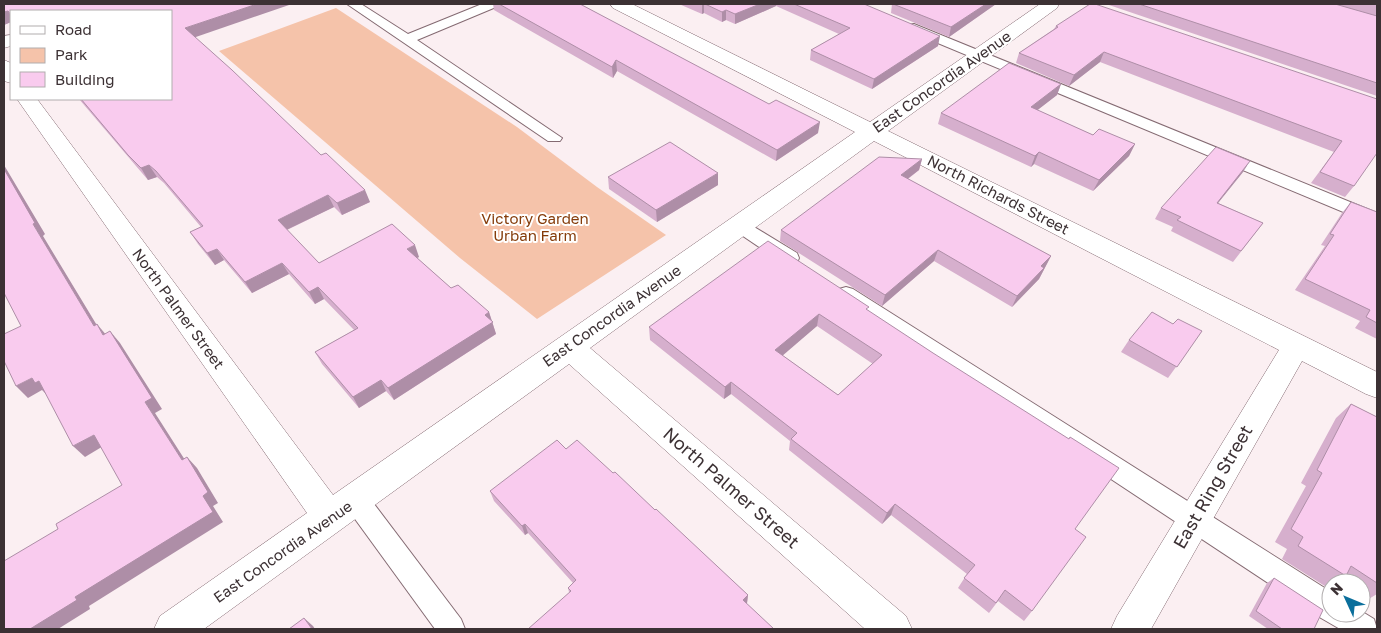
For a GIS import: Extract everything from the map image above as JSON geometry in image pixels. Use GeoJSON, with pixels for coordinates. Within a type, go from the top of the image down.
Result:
{"type":"FeatureCollection","features":[{"type":"Feature","properties":{"kind":"street","name":"North Richards Street"},"geometry":{"type":"LineString","coordinates":[[620,4],[1377,386]]}},
{"type":"Feature","properties":{"kind":"street","name":"East Concordia Avenue"},"geometry":{"type":"LineString","coordinates":[[173,629],[1052,4]]}},
{"type":"Feature","properties":{"kind":"street","name":"North Palmer Street"},"geometry":{"type":"LineString","coordinates":[[28,100],[330,518]]}},
{"type":"Feature","properties":{"kind":"street","name":"East Ring Street"},"geometry":{"type":"LineString","coordinates":[[1130,629],[1296,346]]}},
{"type":"Feature","properties":{"kind":"street","name":"North Palmer Street"},"geometry":{"type":"LineString","coordinates":[[569,347],[893,629]]}},
{"type":"Feature","properties":{"kind":"lane"},"geometry":{"type":"LineString","coordinates":[[353,4],[554,138]]}},
{"type":"Feature","properties":{"kind":"lane"},"geometry":{"type":"LineString","coordinates":[[407,39],[492,4]]}},
{"type":"Feature","properties":{"kind":"lane"},"geometry":{"type":"LineString","coordinates":[[900,22],[1377,220]]}},
{"type":"Feature","properties":{"kind":"lane"},"geometry":{"type":"LineString","coordinates":[[740,226],[806,269]]}},
{"type":"Feature","properties":{"kind":"lane"},"geometry":{"type":"LineString","coordinates":[[831,285],[1321,602]]}},
{"type":"Feature","properties":{"kind":"lane"},"geometry":{"type":"LineString","coordinates":[[356,500],[451,629]]}},
{"type":"Feature","properties":{"kind":"green space","name":"Victory Garden Urban Farm"},"geometry":{"type":"Polygon","coordinates":[[[336,8],[517,127],[597,187],[666,235],[537,319],[460,258],[219,51],[336,8]]]}},
{"type":"Feature","properties":{"kind":"building"},"geometry":{"type":"Polygon","coordinates":[[[4,4],[257,4],[185,28],[321,155],[326,153],[365,190],[337,203],[328,195],[278,220],[319,263],[392,224],[415,245],[407,249],[451,288],[458,285],[489,312],[485,315],[493,322],[388,388],[381,380],[353,397],[315,352],[358,328],[318,287],[309,292],[282,263],[245,282],[217,249],[207,253],[190,232],[203,226],[156,171],[149,165],[141,168],[128,155],[82,100],[172,100],[172,10],[10,10],[10,14],[8,11],[4,12],[4,4]]]}},
{"type":"Feature","properties":{"kind":"building"},"geometry":{"type":"Polygon","coordinates":[[[499,4],[580,4],[769,104],[776,100],[820,122],[777,150],[616,60],[612,67],[499,4]]]}},
{"type":"Feature","properties":{"kind":"building"},"geometry":{"type":"Polygon","coordinates":[[[705,4],[760,4],[735,14],[726,10],[722,12],[705,4]]]}},
{"type":"Feature","properties":{"kind":"building"},"geometry":{"type":"Polygon","coordinates":[[[794,4],[864,4],[940,36],[874,79],[811,50],[850,28],[794,4]]]}},
{"type":"Feature","properties":{"kind":"building"},"geometry":{"type":"Polygon","coordinates":[[[893,4],[986,4],[951,27],[893,4]]]}},
{"type":"Feature","properties":{"kind":"building"},"geometry":{"type":"Polygon","coordinates":[[[1090,4],[1095,4],[1377,99],[1377,153],[1354,186],[1320,172],[1342,141],[1104,52],[1074,75],[1019,53],[1090,4]]]}},
{"type":"Feature","properties":{"kind":"building"},"geometry":{"type":"Polygon","coordinates":[[[1139,4],[1335,4],[1377,16],[1377,83],[1139,4]]]}},
{"type":"Feature","properties":{"kind":"building"},"geometry":{"type":"Polygon","coordinates":[[[1009,63],[1061,84],[1031,107],[1093,135],[1099,129],[1135,144],[1099,180],[1039,152],[1035,156],[941,113],[1009,63]]]}},
{"type":"Feature","properties":{"kind":"building"},"geometry":{"type":"Polygon","coordinates":[[[670,142],[718,173],[656,210],[608,177],[670,142]]]}},
{"type":"Feature","properties":{"kind":"building"},"geometry":{"type":"Polygon","coordinates":[[[1216,147],[1250,161],[1217,203],[1263,223],[1241,251],[1177,220],[1181,217],[1161,208],[1216,147]]]}},
{"type":"Feature","properties":{"kind":"building"},"geometry":{"type":"Polygon","coordinates":[[[879,157],[922,159],[901,175],[1051,256],[1041,266],[1044,268],[1017,296],[938,250],[885,295],[781,230],[879,157]]]}},
{"type":"Feature","properties":{"kind":"building"},"geometry":{"type":"Polygon","coordinates":[[[4,169],[35,223],[33,224],[94,326],[97,324],[103,335],[110,331],[152,398],[145,402],[182,460],[187,457],[208,492],[203,496],[213,512],[75,597],[77,600],[30,629],[4,629],[4,561],[58,529],[56,524],[122,485],[94,435],[73,446],[39,381],[35,383],[32,378],[16,386],[4,361],[4,334],[21,326],[4,293],[4,169]]]}},
{"type":"Feature","properties":{"kind":"building"},"geometry":{"type":"Polygon","coordinates":[[[1351,202],[1377,212],[1377,323],[1366,317],[1370,310],[1305,279],[1334,235],[1330,234],[1351,202]]]}},
{"type":"Feature","properties":{"kind":"building"},"geometry":{"type":"Polygon","coordinates":[[[768,241],[869,307],[866,309],[933,353],[1069,439],[1070,437],[1119,468],[1075,529],[1086,537],[1032,611],[1005,590],[996,603],[964,578],[975,565],[895,504],[887,513],[791,439],[797,433],[731,382],[725,387],[649,327],[768,241]],[[819,314],[775,350],[838,395],[882,355],[819,314]]]}},
{"type":"Feature","properties":{"kind":"building"},"geometry":{"type":"Polygon","coordinates":[[[1152,312],[1173,324],[1178,319],[1202,331],[1177,367],[1129,340],[1152,312]]]}},
{"type":"Feature","properties":{"kind":"building"},"geometry":{"type":"Polygon","coordinates":[[[1351,404],[1377,417],[1377,583],[1371,579],[1371,573],[1362,573],[1351,566],[1348,573],[1341,573],[1298,546],[1303,537],[1291,529],[1322,473],[1317,470],[1351,404]]]}},
{"type":"Feature","properties":{"kind":"building"},"geometry":{"type":"Polygon","coordinates":[[[557,440],[566,449],[577,440],[613,473],[615,472],[748,595],[743,600],[774,629],[528,629],[571,591],[568,588],[576,580],[525,524],[522,526],[490,491],[557,440]]]}},
{"type":"Feature","properties":{"kind":"building"},"geometry":{"type":"Polygon","coordinates":[[[1274,578],[1321,609],[1321,614],[1314,629],[1282,629],[1256,611],[1274,578]]]}},
{"type":"Feature","properties":{"kind":"building"},"geometry":{"type":"Polygon","coordinates":[[[304,618],[312,629],[289,629],[304,618]]]}}]}
